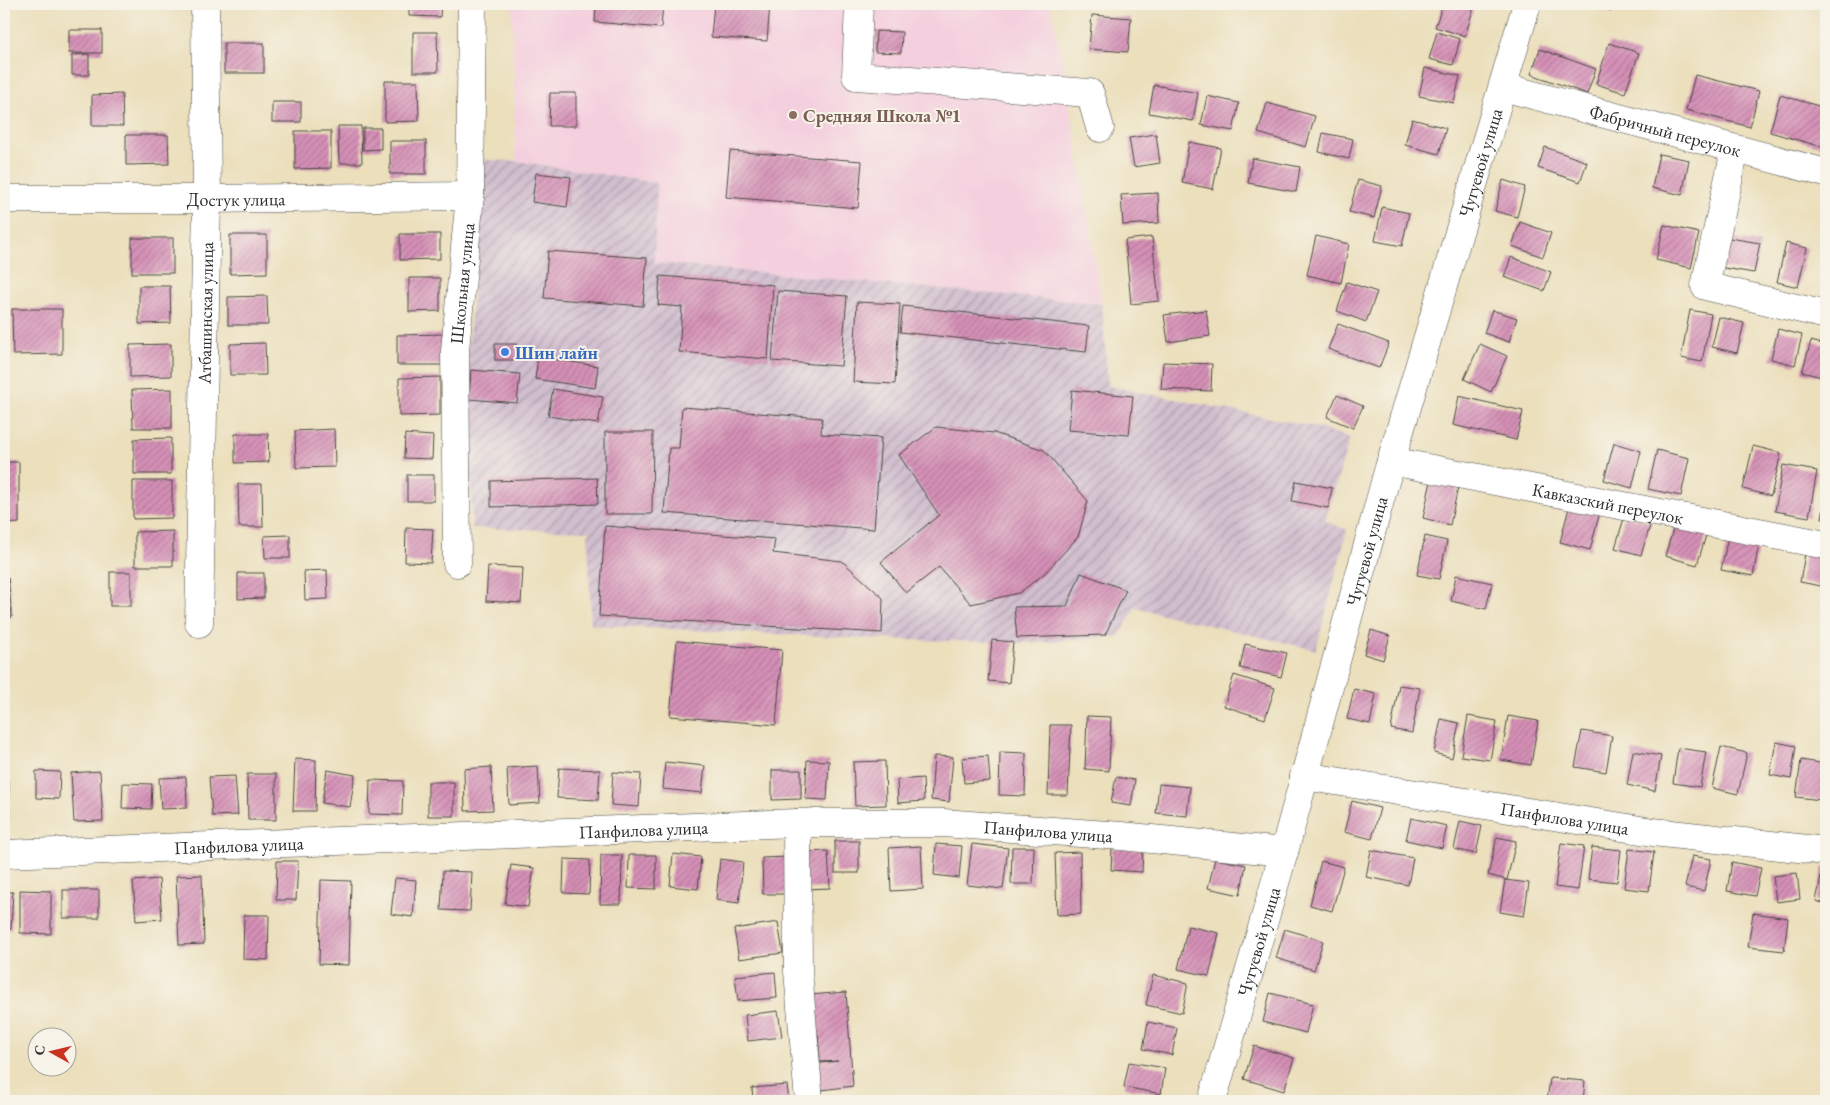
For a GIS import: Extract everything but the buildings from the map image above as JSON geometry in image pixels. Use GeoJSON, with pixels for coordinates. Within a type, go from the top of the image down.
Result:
{"type":"FeatureCollection","features":[{"type":"Feature","properties":{"kind":"street","name":"Атбашинская улица"},"geometry":{"type":"LineString","coordinates":[[199,623],[207,199],[205,4]]}},
{"type":"Feature","properties":{"kind":"street","name":"Школьная улица"},"geometry":{"type":"LineString","coordinates":[[457,563],[455,350],[470,196],[472,4]]}},
{"type":"Feature","properties":{"kind":"street"},"geometry":{"type":"LineString","coordinates":[[859,4],[856,76],[1090,93],[1100,128]]}},
{"type":"Feature","properties":{"kind":"street","name":"Чугуевой улица"},"geometry":{"type":"LineString","coordinates":[[1212,1101],[1284,852],[1391,461],[1527,4]]}},
{"type":"Feature","properties":{"kind":"street","name":"Фабричный переулок"},"geometry":{"type":"LineString","coordinates":[[1503,87],[1826,173]]}},
{"type":"Feature","properties":{"kind":"street"},"geometry":{"type":"LineString","coordinates":[[1735,150],[1705,286],[1826,315]]}},
{"type":"Feature","properties":{"kind":"street","name":"Достук улица"},"geometry":{"type":"LineString","coordinates":[[4,199],[470,196]]}},
{"type":"Feature","properties":{"kind":"street","name":"Кавказский переулок"},"geometry":{"type":"LineString","coordinates":[[1391,461],[1826,544]]}},
{"type":"Feature","properties":{"kind":"street","name":"Панфилова улица"},"geometry":{"type":"LineString","coordinates":[[1304,776],[1653,832],[1826,851]]}},
{"type":"Feature","properties":{"kind":"street"},"geometry":{"type":"LineString","coordinates":[[797,823],[798,971],[809,1101]]}},
{"type":"Feature","properties":{"kind":"street","name":"Панфилова улица"},"geometry":{"type":"LineString","coordinates":[[4,854],[797,823],[944,823],[1121,836],[1284,852]]}},
{"type":"Feature","properties":{"kind":"shaded area","name":"Средняя Школа №1"},"geometry":{"type":"Polygon","coordinates":[[[512,4],[1050,4],[1064,69],[1102,304],[653,263],[657,183],[516,161],[512,4]]]}},
{"type":"Feature","properties":{"kind":"shaded area","name":"Шин лайн"},"geometry":{"type":"Polygon","coordinates":[[[485,160],[516,161],[657,183],[654,263],[1102,304],[1108,386],[1316,427],[1350,438],[1325,521],[1347,530],[1316,650],[1135,608],[1119,636],[1031,643],[877,639],[591,625],[588,531],[472,528],[468,351],[485,160]]]}},
{"type":"Feature","properties":{"kind":"place","name":"Средняя Школа №1"},"geometry":{"type":"Point","coordinates":[793,115]}},
{"type":"Feature","properties":{"kind":"place","name":"Шин лайн"},"geometry":{"type":"Point","coordinates":[505,352]}}]}
